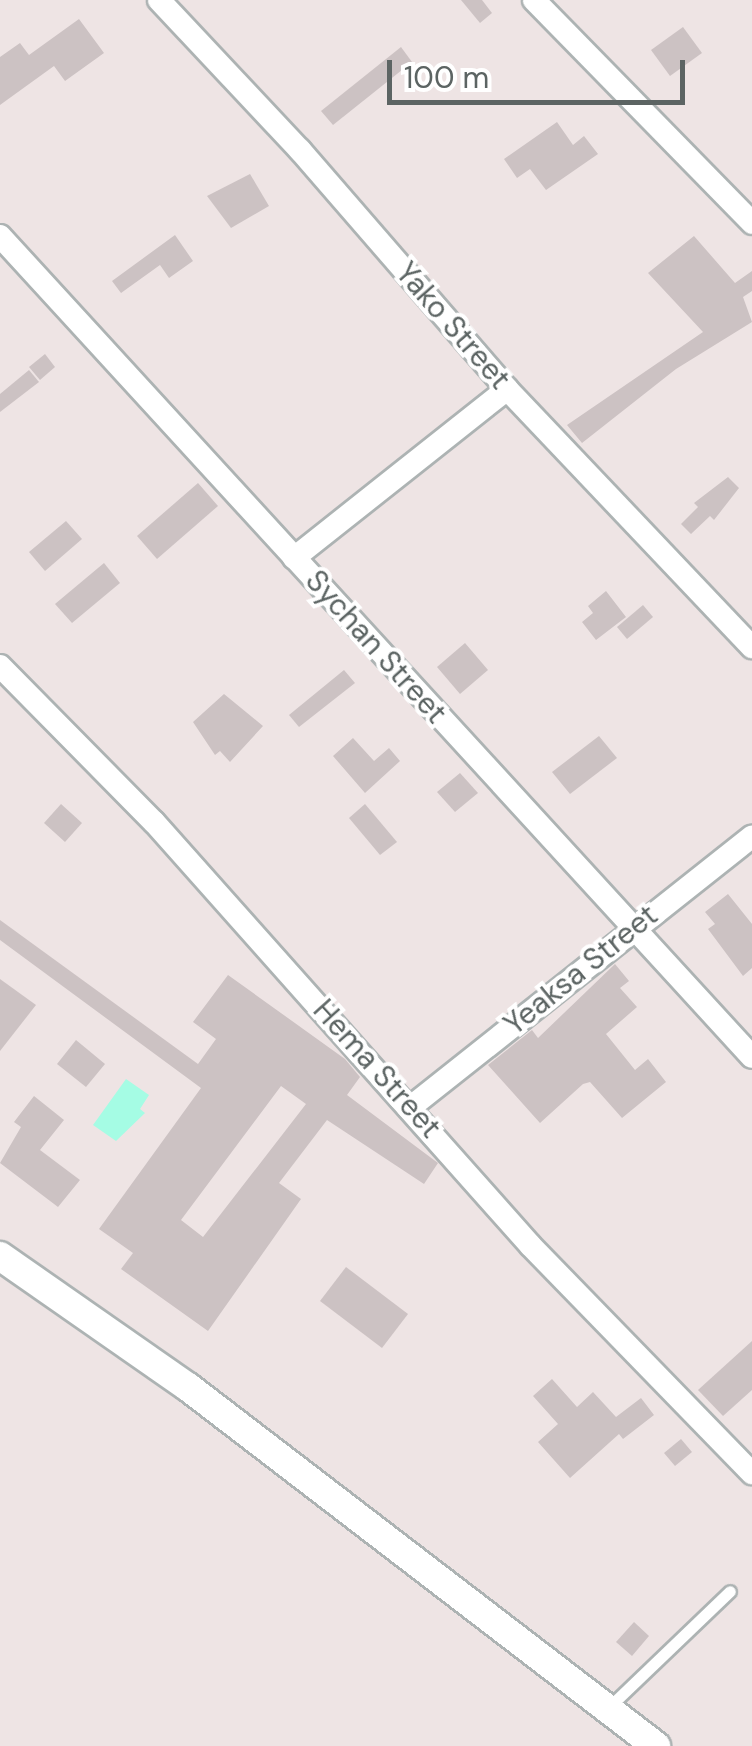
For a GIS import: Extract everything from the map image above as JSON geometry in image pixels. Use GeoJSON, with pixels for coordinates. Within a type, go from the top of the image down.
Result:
{"type":"FeatureCollection","features":[{"type":"Feature","properties":{"kind":"street","name":"Yako Street"},"geometry":{"type":"LineString","coordinates":[[159,0],[300,150],[506,389],[752,647]]}},
{"type":"Feature","properties":{"kind":"street"},"geometry":{"type":"LineString","coordinates":[[534,0],[752,223]]}},
{"type":"Feature","properties":{"kind":"street","name":"Sychan Street"},"geometry":{"type":"LineString","coordinates":[[0,236],[752,1057]]}},
{"type":"Feature","properties":{"kind":"street"},"geometry":{"type":"LineString","coordinates":[[294,558],[506,389]]}},
{"type":"Feature","properties":{"kind":"street","name":"Hema Street"},"geometry":{"type":"LineString","coordinates":[[0,666],[154,822],[412,1106],[531,1246],[752,1473]]}},
{"type":"Feature","properties":{"kind":"street","name":"Yeaksa Street"},"geometry":{"type":"LineString","coordinates":[[412,1106],[632,927],[752,837]]}},
{"type":"Feature","properties":{"kind":"street"},"geometry":{"type":"LineString","coordinates":[[0,1256],[188,1388],[656,1746]]}},
{"type":"Feature","properties":{"kind":"lane"},"geometry":{"type":"LineString","coordinates":[[608,1709],[730,1591]]}},
{"type":"Feature","properties":{"kind":"shaded area"},"geometry":{"type":"Polygon","coordinates":[[[126,1079],[149,1095],[140,1109],[145,1113],[116,1141],[93,1125],[126,1079]]]}},
{"type":"Feature","properties":{"kind":"building"},"geometry":{"type":"Polygon","coordinates":[[[461,0],[482,0],[492,13],[480,23],[461,0]]]}},
{"type":"Feature","properties":{"kind":"building"},"geometry":{"type":"Polygon","coordinates":[[[79,19],[104,53],[65,81],[54,66],[0,105],[0,57],[20,43],[29,55],[79,19]]]}},
{"type":"Feature","properties":{"kind":"building"},"geometry":{"type":"Polygon","coordinates":[[[683,27],[702,53],[670,76],[651,50],[683,27]]]}},
{"type":"Feature","properties":{"kind":"building"},"geometry":{"type":"Polygon","coordinates":[[[401,47],[412,62],[333,125],[321,111],[401,47]]]}},
{"type":"Feature","properties":{"kind":"building"},"geometry":{"type":"Polygon","coordinates":[[[557,122],[573,145],[584,136],[598,154],[546,190],[530,169],[517,178],[504,159],[557,122]]]}},
{"type":"Feature","properties":{"kind":"building"},"geometry":{"type":"Polygon","coordinates":[[[250,174],[269,206],[231,228],[207,196],[250,174]]]}},
{"type":"Feature","properties":{"kind":"building"},"geometry":{"type":"Polygon","coordinates":[[[175,235],[193,261],[169,278],[160,265],[121,293],[112,281],[175,235]]]}},
{"type":"Feature","properties":{"kind":"building"},"geometry":{"type":"Polygon","coordinates":[[[694,236],[735,283],[752,271],[752,291],[743,297],[752,322],[676,369],[582,443],[567,425],[703,332],[648,273],[694,236]]]}},
{"type":"Feature","properties":{"kind":"building"},"geometry":{"type":"Polygon","coordinates":[[[45,354],[55,367],[40,380],[29,367],[45,354]]]}},
{"type":"Feature","properties":{"kind":"building"},"geometry":{"type":"Polygon","coordinates":[[[29,370],[39,382],[0,412],[0,394],[29,370]]]}},
{"type":"Feature","properties":{"kind":"building"},"geometry":{"type":"Polygon","coordinates":[[[728,477],[739,488],[714,520],[710,516],[691,534],[681,524],[698,507],[694,503],[728,477]]]}},
{"type":"Feature","properties":{"kind":"building"},"geometry":{"type":"Polygon","coordinates":[[[198,483],[218,506],[157,559],[137,536],[198,483]]]}},
{"type":"Feature","properties":{"kind":"building"},"geometry":{"type":"Polygon","coordinates":[[[66,521],[82,539],[45,571],[29,552],[66,521]]]}},
{"type":"Feature","properties":{"kind":"building"},"geometry":{"type":"Polygon","coordinates":[[[104,563],[120,583],[72,623],[55,604],[104,563]]]}},
{"type":"Feature","properties":{"kind":"building"},"geometry":{"type":"Polygon","coordinates":[[[606,591],[626,617],[596,640],[582,622],[593,613],[588,606],[606,591]]]}},
{"type":"Feature","properties":{"kind":"building"},"geometry":{"type":"Polygon","coordinates":[[[643,605],[653,617],[627,639],[617,627],[643,605]]]}},
{"type":"Feature","properties":{"kind":"building"},"geometry":{"type":"Polygon","coordinates":[[[465,643],[488,670],[460,694],[437,667],[465,643]]]}},
{"type":"Feature","properties":{"kind":"building"},"geometry":{"type":"Polygon","coordinates":[[[344,670],[355,683],[299,727],[289,715],[344,670]]]}},
{"type":"Feature","properties":{"kind":"building"},"geometry":{"type":"Polygon","coordinates":[[[224,694],[263,726],[230,762],[220,751],[215,755],[193,722],[224,694]]]}},
{"type":"Feature","properties":{"kind":"building"},"geometry":{"type":"Polygon","coordinates":[[[599,736],[617,758],[570,794],[552,772],[599,736]]]}},
{"type":"Feature","properties":{"kind":"building"},"geometry":{"type":"Polygon","coordinates":[[[353,738],[374,761],[389,748],[400,761],[365,793],[333,756],[353,738]]]}},
{"type":"Feature","properties":{"kind":"building"},"geometry":{"type":"Polygon","coordinates":[[[460,773],[478,793],[455,812],[437,792],[460,773]]]}},
{"type":"Feature","properties":{"kind":"building"},"geometry":{"type":"Polygon","coordinates":[[[61,804],[82,823],[65,842],[44,823],[61,804]]]}},
{"type":"Feature","properties":{"kind":"building"},"geometry":{"type":"Polygon","coordinates":[[[365,804],[397,842],[380,855],[349,818],[365,804]]]}},
{"type":"Feature","properties":{"kind":"building"},"geometry":{"type":"Polygon","coordinates":[[[728,894],[752,924],[752,968],[743,976],[708,929],[715,924],[705,912],[728,894]]]}},
{"type":"Feature","properties":{"kind":"building"},"geometry":{"type":"Polygon","coordinates":[[[0,920],[198,1064],[216,1039],[193,1022],[228,975],[345,1059],[360,1077],[347,1095],[438,1163],[424,1184],[327,1120],[279,1183],[301,1199],[208,1331],[121,1269],[133,1253],[99,1229],[201,1088],[0,940],[0,920]],[[281,1086],[181,1220],[203,1237],[306,1104],[281,1086]]]}},
{"type":"Feature","properties":{"kind":"building"},"geometry":{"type":"Polygon","coordinates":[[[615,964],[629,981],[620,988],[637,1007],[606,1034],[635,1070],[648,1059],[666,1082],[622,1118],[590,1082],[583,1084],[540,1123],[488,1065],[532,1030],[538,1038],[615,964]]]}},
{"type":"Feature","properties":{"kind":"building"},"geometry":{"type":"Polygon","coordinates":[[[0,979],[36,1005],[0,1051],[0,979]]]}},
{"type":"Feature","properties":{"kind":"building"},"geometry":{"type":"Polygon","coordinates":[[[76,1040],[105,1064],[86,1087],[57,1064],[76,1040]]]}},
{"type":"Feature","properties":{"kind":"building"},"geometry":{"type":"Polygon","coordinates":[[[34,1096],[64,1120],[40,1150],[80,1180],[58,1207],[0,1163],[21,1127],[14,1122],[34,1096]]]}},
{"type":"Feature","properties":{"kind":"building"},"geometry":{"type":"Polygon","coordinates":[[[346,1267],[408,1314],[382,1348],[320,1301],[346,1267]]]}},
{"type":"Feature","properties":{"kind":"building"},"geometry":{"type":"Polygon","coordinates":[[[752,1341],[752,1390],[723,1416],[698,1390],[752,1341]]]}},
{"type":"Feature","properties":{"kind":"building"},"geometry":{"type":"Polygon","coordinates":[[[552,1379],[577,1407],[593,1392],[616,1417],[641,1398],[654,1415],[623,1439],[619,1434],[570,1478],[538,1442],[558,1424],[533,1396],[552,1379]]]}},
{"type":"Feature","properties":{"kind":"building"},"geometry":{"type":"Polygon","coordinates":[[[681,1439],[692,1452],[675,1466],[664,1453],[681,1439]]]}},
{"type":"Feature","properties":{"kind":"building"},"geometry":{"type":"Polygon","coordinates":[[[634,1622],[649,1636],[632,1656],[616,1642],[634,1622]]]}}]}
